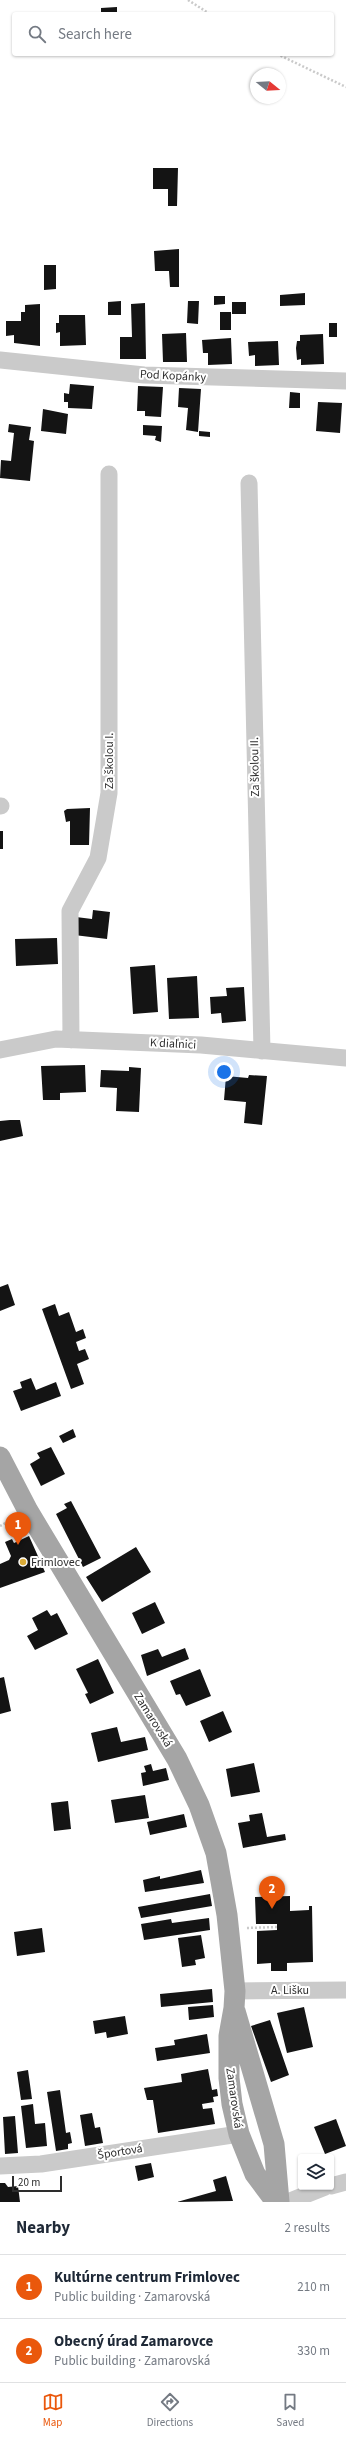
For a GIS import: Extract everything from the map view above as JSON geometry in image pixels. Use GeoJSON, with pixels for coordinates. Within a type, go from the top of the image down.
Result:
{"type":"FeatureCollection","features":[{"type":"Feature","properties":{"kind":"main road","name":"Zamarovská"},"geometry":{"type":"LineString","coordinates":[[0,1456],[28,1511],[177,1759],[199,1805],[216,1853],[227,1915],[235,2000],[274,2144],[277,2202]]}},
{"type":"Feature","properties":{"kind":"main road","name":"Zamarovská"},"geometry":{"type":"LineString","coordinates":[[235,2000],[228,2036],[229,2078],[239,2134],[255,2174],[277,2202]]}},
{"type":"Feature","properties":{"kind":"street","name":"Pod Kopánky"},"geometry":{"type":"LineString","coordinates":[[0,360],[144,375],[346,381]]}},
{"type":"Feature","properties":{"kind":"street","name":"Za školou I."},"geometry":{"type":"LineString","coordinates":[[71,1040],[70,911],[98,858],[109,793],[109,474]]}},
{"type":"Feature","properties":{"kind":"street","name":"Za školou II."},"geometry":{"type":"LineString","coordinates":[[249,483],[262,1051]]}},
{"type":"Feature","properties":{"kind":"street","name":"K diaľnici"},"geometry":{"type":"LineString","coordinates":[[0,1050],[56,1039],[201,1045],[346,1058]]}},
{"type":"Feature","properties":{"kind":"street","name":"A. Lišku"},"geometry":{"type":"LineString","coordinates":[[235,2000],[346,1990]]}},
{"type":"Feature","properties":{"kind":"street","name":"Športová"},"geometry":{"type":"LineString","coordinates":[[0,2166],[41,2164],[239,2134]]}},
{"type":"Feature","properties":{"kind":"street"},"geometry":{"type":"LineString","coordinates":[[334,2185],[346,2182]]}},
{"type":"Feature","properties":{"kind":"street"},"geometry":{"type":"LineString","coordinates":[[288,2202],[318,2190]]}},
{"type":"Feature","properties":{"kind":"path"},"geometry":{"type":"LineString","coordinates":[[188,0],[207,12]]}},
{"type":"Feature","properties":{"kind":"path"},"geometry":{"type":"LineString","coordinates":[[281,56],[346,87]]}},
{"type":"Feature","properties":{"kind":"path"},"geometry":{"type":"LineString","coordinates":[[241,1928],[277,1927]]}},
{"type":"Feature","properties":{"kind":"building"},"geometry":{"type":"Polygon","coordinates":[[[117,7],[117,12],[101,12],[101,8],[117,7]]]}},
{"type":"Feature","properties":{"kind":"building"},"geometry":{"type":"Polygon","coordinates":[[[153,168],[178,168],[177,206],[168,206],[168,189],[153,189],[153,168]]]}},
{"type":"Feature","properties":{"kind":"building"},"geometry":{"type":"Polygon","coordinates":[[[179,249],[179,287],[170,287],[169,271],[155,271],[154,251],[179,249]]]}},
{"type":"Feature","properties":{"kind":"building"},"geometry":{"type":"Polygon","coordinates":[[[44,265],[56,265],[56,289],[44,290],[44,265]]]}},
{"type":"Feature","properties":{"kind":"building"},"geometry":{"type":"Polygon","coordinates":[[[305,293],[305,305],[280,306],[280,295],[305,293]]]}},
{"type":"Feature","properties":{"kind":"building"},"geometry":{"type":"Polygon","coordinates":[[[214,296],[225,296],[225,304],[214,305],[214,296]]]}},
{"type":"Feature","properties":{"kind":"building"},"geometry":{"type":"Polygon","coordinates":[[[121,301],[121,315],[108,315],[108,302],[121,301]]]}},
{"type":"Feature","properties":{"kind":"building"},"geometry":{"type":"Polygon","coordinates":[[[188,301],[199,301],[198,324],[187,323],[188,301]]]}},
{"type":"Feature","properties":{"kind":"building"},"geometry":{"type":"Polygon","coordinates":[[[232,302],[246,302],[246,314],[232,314],[232,302]]]}},
{"type":"Feature","properties":{"kind":"building"},"geometry":{"type":"Polygon","coordinates":[[[145,303],[146,359],[120,359],[120,337],[132,337],[131,304],[145,303]]]}},
{"type":"Feature","properties":{"kind":"building"},"geometry":{"type":"Polygon","coordinates":[[[40,304],[40,346],[14,343],[14,335],[6,336],[6,321],[21,321],[21,312],[25,312],[25,305],[40,304]]]}},
{"type":"Feature","properties":{"kind":"building"},"geometry":{"type":"Polygon","coordinates":[[[220,312],[231,312],[231,330],[220,330],[220,312]]]}},
{"type":"Feature","properties":{"kind":"building"},"geometry":{"type":"Polygon","coordinates":[[[59,315],[85,315],[86,345],[60,346],[60,332],[56,333],[56,323],[59,323],[59,315]]]}},
{"type":"Feature","properties":{"kind":"building"},"geometry":{"type":"Polygon","coordinates":[[[329,323],[337,323],[337,337],[329,337],[329,323]]]}},
{"type":"Feature","properties":{"kind":"building"},"geometry":{"type":"Polygon","coordinates":[[[186,333],[187,362],[163,362],[162,334],[186,333]]]}},
{"type":"Feature","properties":{"kind":"building"},"geometry":{"type":"Polygon","coordinates":[[[323,334],[324,364],[301,365],[301,359],[297,360],[296,348],[297,341],[300,341],[300,335],[323,334]]]}},
{"type":"Feature","properties":{"kind":"building"},"geometry":{"type":"Polygon","coordinates":[[[231,338],[232,364],[208,365],[208,353],[203,353],[202,340],[231,338]]]}},
{"type":"Feature","properties":{"kind":"building"},"geometry":{"type":"Polygon","coordinates":[[[278,341],[279,365],[255,366],[255,355],[249,356],[248,342],[278,341]]]}},
{"type":"Feature","properties":{"kind":"building"},"geometry":{"type":"Polygon","coordinates":[[[70,384],[94,386],[92,409],[68,408],[68,402],[64,402],[64,393],[69,394],[70,384]]]}},
{"type":"Feature","properties":{"kind":"building"},"geometry":{"type":"Polygon","coordinates":[[[138,386],[163,387],[161,417],[145,416],[145,411],[137,411],[138,386]]]}},
{"type":"Feature","properties":{"kind":"building"},"geometry":{"type":"Polygon","coordinates":[[[179,388],[201,389],[198,432],[186,430],[188,408],[178,407],[179,388]]]}},
{"type":"Feature","properties":{"kind":"building"},"geometry":{"type":"Polygon","coordinates":[[[290,392],[300,393],[300,408],[289,408],[290,392]]]}},
{"type":"Feature","properties":{"kind":"building"},"geometry":{"type":"Polygon","coordinates":[[[318,402],[342,403],[340,433],[316,431],[318,402]]]}},
{"type":"Feature","properties":{"kind":"building"},"geometry":{"type":"Polygon","coordinates":[[[43,409],[68,414],[66,434],[41,431],[43,409]]]}},
{"type":"Feature","properties":{"kind":"building"},"geometry":{"type":"Polygon","coordinates":[[[9,424],[31,427],[29,440],[34,441],[30,481],[0,478],[1,460],[11,461],[14,433],[8,432],[9,424]]]}},
{"type":"Feature","properties":{"kind":"building"},"geometry":{"type":"Polygon","coordinates":[[[143,425],[162,426],[161,442],[155,440],[156,436],[143,435],[143,425]]]}},
{"type":"Feature","properties":{"kind":"building"},"geometry":{"type":"Polygon","coordinates":[[[199,431],[210,432],[210,437],[199,436],[199,431]]]}},
{"type":"Feature","properties":{"kind":"building"},"geometry":{"type":"Polygon","coordinates":[[[90,808],[89,845],[70,845],[70,821],[66,822],[64,811],[67,809],[90,808]]]}},
{"type":"Feature","properties":{"kind":"building"},"geometry":{"type":"Polygon","coordinates":[[[0,831],[3,831],[3,849],[0,849],[0,831]]]}},
{"type":"Feature","properties":{"kind":"building"},"geometry":{"type":"Polygon","coordinates":[[[93,910],[110,912],[107,939],[74,935],[76,917],[92,919],[93,910]]]}},
{"type":"Feature","properties":{"kind":"building"},"geometry":{"type":"Polygon","coordinates":[[[57,938],[58,964],[16,966],[15,939],[57,938]]]}},
{"type":"Feature","properties":{"kind":"building"},"geometry":{"type":"Polygon","coordinates":[[[155,965],[158,1012],[133,1014],[130,967],[155,965]]]}},
{"type":"Feature","properties":{"kind":"building"},"geometry":{"type":"Polygon","coordinates":[[[197,976],[199,1018],[169,1019],[167,978],[197,976]]]}},
{"type":"Feature","properties":{"kind":"building"},"geometry":{"type":"Polygon","coordinates":[[[244,987],[246,1021],[222,1023],[221,1013],[211,1014],[210,997],[227,996],[226,988],[244,987]]]}},
{"type":"Feature","properties":{"kind":"building"},"geometry":{"type":"Polygon","coordinates":[[[85,1065],[86,1092],[60,1093],[60,1100],[43,1100],[41,1066],[85,1065]]]}},
{"type":"Feature","properties":{"kind":"building"},"geometry":{"type":"Polygon","coordinates":[[[129,1067],[141,1068],[139,1112],[116,1111],[117,1088],[100,1087],[101,1070],[129,1071],[129,1067]]]}},
{"type":"Feature","properties":{"kind":"building"},"geometry":{"type":"Polygon","coordinates":[[[249,1075],[267,1076],[262,1125],[244,1123],[246,1102],[224,1100],[226,1076],[248,1078],[249,1075]]]}},
{"type":"Feature","properties":{"kind":"building"},"geometry":{"type":"Polygon","coordinates":[[[20,1120],[23,1136],[0,1141],[0,1121],[20,1120]]]}},
{"type":"Feature","properties":{"kind":"building"},"geometry":{"type":"Polygon","coordinates":[[[8,1284],[15,1305],[0,1311],[0,1287],[8,1284]]]}},
{"type":"Feature","properties":{"kind":"building"},"geometry":{"type":"Polygon","coordinates":[[[55,1304],[59,1316],[69,1312],[76,1332],[83,1329],[86,1338],[76,1342],[79,1351],[85,1349],[89,1359],[77,1364],[84,1384],[71,1389],[42,1309],[55,1304]]]}},
{"type":"Feature","properties":{"kind":"building"},"geometry":{"type":"Polygon","coordinates":[[[31,1378],[36,1390],[56,1382],[61,1396],[21,1411],[13,1391],[22,1388],[20,1382],[31,1378]]]}},
{"type":"Feature","properties":{"kind":"building"},"geometry":{"type":"Polygon","coordinates":[[[73,1429],[76,1437],[63,1443],[59,1436],[73,1429]]]}},
{"type":"Feature","properties":{"kind":"building"},"geometry":{"type":"Polygon","coordinates":[[[51,1447],[65,1474],[41,1486],[30,1464],[40,1458],[37,1453],[51,1447]]]}},
{"type":"Feature","properties":{"kind":"building"},"geometry":{"type":"Polygon","coordinates":[[[71,1501],[101,1558],[83,1567],[56,1514],[67,1508],[64,1504],[71,1501]]]}},
{"type":"Feature","properties":{"kind":"building","name":"Frimlovec"},"geometry":{"type":"Polygon","coordinates":[[[29,1536],[45,1572],[0,1588],[0,1564],[9,1560],[11,1556],[5,1542],[12,1539],[14,1543],[29,1536]]]}},
{"type":"Feature","properties":{"kind":"building"},"geometry":{"type":"Polygon","coordinates":[[[136,1547],[151,1572],[102,1602],[86,1577],[136,1547]]]}},
{"type":"Feature","properties":{"kind":"building"},"geometry":{"type":"Polygon","coordinates":[[[155,1602],[165,1623],[142,1634],[132,1613],[155,1602]]]}},
{"type":"Feature","properties":{"kind":"building"},"geometry":{"type":"Polygon","coordinates":[[[47,1610],[51,1616],[57,1613],[68,1634],[35,1650],[27,1636],[38,1630],[32,1618],[47,1610]]]}},
{"type":"Feature","properties":{"kind":"building"},"geometry":{"type":"Polygon","coordinates":[[[185,1648],[189,1659],[147,1676],[141,1655],[158,1649],[162,1657],[185,1648]]]}},
{"type":"Feature","properties":{"kind":"building"},"geometry":{"type":"Polygon","coordinates":[[[98,1659],[114,1693],[90,1704],[85,1694],[88,1693],[76,1669],[98,1659]]]}},
{"type":"Feature","properties":{"kind":"building"},"geometry":{"type":"Polygon","coordinates":[[[200,1669],[211,1696],[186,1706],[180,1694],[176,1695],[170,1681],[200,1669]]]}},
{"type":"Feature","properties":{"kind":"building"},"geometry":{"type":"Polygon","coordinates":[[[4,1677],[11,1711],[0,1714],[0,1678],[4,1677]]]}},
{"type":"Feature","properties":{"kind":"building"},"geometry":{"type":"Polygon","coordinates":[[[223,1711],[232,1732],[209,1742],[200,1721],[223,1711]]]}},
{"type":"Feature","properties":{"kind":"building"},"geometry":{"type":"Polygon","coordinates":[[[117,1727],[121,1742],[145,1737],[148,1750],[98,1762],[91,1733],[117,1727]]]}},
{"type":"Feature","properties":{"kind":"building"},"geometry":{"type":"Polygon","coordinates":[[[254,1763],[260,1792],[231,1797],[226,1769],[254,1763]]]}},
{"type":"Feature","properties":{"kind":"building"},"geometry":{"type":"Polygon","coordinates":[[[151,1764],[153,1771],[166,1768],[169,1780],[143,1786],[141,1773],[146,1772],[144,1766],[151,1764]]]}},
{"type":"Feature","properties":{"kind":"building"},"geometry":{"type":"Polygon","coordinates":[[[145,1795],[149,1818],[115,1823],[111,1800],[145,1795]]]}},
{"type":"Feature","properties":{"kind":"building"},"geometry":{"type":"Polygon","coordinates":[[[68,1801],[71,1829],[54,1831],[51,1803],[68,1801]]]}},
{"type":"Feature","properties":{"kind":"building"},"geometry":{"type":"Polygon","coordinates":[[[262,1813],[267,1837],[285,1834],[286,1840],[243,1848],[238,1823],[250,1821],[249,1815],[262,1813]]]}},
{"type":"Feature","properties":{"kind":"building"},"geometry":{"type":"Polygon","coordinates":[[[184,1814],[187,1827],[150,1835],[147,1822],[184,1814]]]}},
{"type":"Feature","properties":{"kind":"building"},"geometry":{"type":"Polygon","coordinates":[[[201,1870],[204,1883],[145,1892],[143,1880],[160,1876],[160,1879],[201,1870]]]}},
{"type":"Feature","properties":{"kind":"building"},"geometry":{"type":"Polygon","coordinates":[[[210,1894],[212,1906],[141,1918],[138,1907],[210,1894]]]}},
{"type":"Feature","properties":{"kind":"building"},"geometry":{"type":"Polygon","coordinates":[[[290,1896],[290,1911],[309,1910],[309,1906],[312,1906],[313,1962],[287,1963],[287,1971],[271,1971],[271,1963],[257,1964],[257,1931],[277,1930],[277,1924],[256,1924],[255,1897],[290,1896]]]}},
{"type":"Feature","properties":{"kind":"building"},"geometry":{"type":"Polygon","coordinates":[[[209,1918],[210,1930],[144,1940],[141,1924],[171,1919],[172,1923],[209,1918]]]}},
{"type":"Feature","properties":{"kind":"building"},"geometry":{"type":"Polygon","coordinates":[[[42,1928],[45,1952],[17,1956],[14,1932],[42,1928]]]}},
{"type":"Feature","properties":{"kind":"building"},"geometry":{"type":"Polygon","coordinates":[[[201,1935],[205,1958],[195,1960],[196,1965],[182,1967],[178,1938],[201,1935]]]}},
{"type":"Feature","properties":{"kind":"building"},"geometry":{"type":"Polygon","coordinates":[[[212,1989],[213,2002],[161,2007],[160,1994],[212,1989]]]}},
{"type":"Feature","properties":{"kind":"building"},"geometry":{"type":"Polygon","coordinates":[[[213,2005],[214,2017],[189,2020],[188,2007],[213,2005]]]}},
{"type":"Feature","properties":{"kind":"building"},"geometry":{"type":"Polygon","coordinates":[[[304,2007],[313,2047],[287,2053],[277,2013],[304,2007]]]}},
{"type":"Feature","properties":{"kind":"building"},"geometry":{"type":"Polygon","coordinates":[[[125,2016],[128,2034],[107,2038],[106,2032],[95,2034],[93,2021],[125,2016]]]}},
{"type":"Feature","properties":{"kind":"building"},"geometry":{"type":"Polygon","coordinates":[[[270,2020],[289,2075],[271,2082],[251,2026],[270,2020]]]}},
{"type":"Feature","properties":{"kind":"building"},"geometry":{"type":"Polygon","coordinates":[[[207,2034],[210,2053],[157,2061],[155,2048],[175,2045],[174,2040],[207,2034]]]}},
{"type":"Feature","properties":{"kind":"building"},"geometry":{"type":"Polygon","coordinates":[[[208,2069],[212,2090],[217,2089],[218,2096],[213,2097],[214,2102],[202,2104],[203,2109],[212,2108],[215,2124],[158,2133],[153,2100],[147,2100],[144,2088],[182,2082],[181,2074],[208,2069]]]}},
{"type":"Feature","properties":{"kind":"building"},"geometry":{"type":"Polygon","coordinates":[[[28,2070],[32,2099],[21,2100],[17,2072],[28,2070]]]}},
{"type":"Feature","properties":{"kind":"building"},"geometry":{"type":"Polygon","coordinates":[[[60,2090],[66,2133],[70,2132],[72,2143],[68,2144],[68,2149],[56,2151],[47,2092],[60,2090]]]}},
{"type":"Feature","properties":{"kind":"building"},"geometry":{"type":"Polygon","coordinates":[[[33,2104],[35,2124],[45,2123],[47,2146],[26,2148],[21,2106],[33,2104]]]}},
{"type":"Feature","properties":{"kind":"building"},"geometry":{"type":"Polygon","coordinates":[[[92,2113],[95,2128],[100,2127],[103,2143],[85,2146],[80,2115],[92,2113]]]}},
{"type":"Feature","properties":{"kind":"building"},"geometry":{"type":"Polygon","coordinates":[[[15,2116],[18,2153],[5,2154],[3,2117],[15,2116]]]}},
{"type":"Feature","properties":{"kind":"building"},"geometry":{"type":"Polygon","coordinates":[[[336,2119],[346,2146],[325,2154],[314,2127],[336,2119]]]}},
{"type":"Feature","properties":{"kind":"building"},"geometry":{"type":"Polygon","coordinates":[[[151,2163],[154,2177],[138,2181],[135,2166],[151,2163]]]}},
{"type":"Feature","properties":{"kind":"building"},"geometry":{"type":"Polygon","coordinates":[[[226,2176],[233,2201],[177,2202],[216,2191],[213,2180],[226,2176]]]}},
{"type":"Feature","properties":{"kind":"building"},"geometry":{"type":"Polygon","coordinates":[[[0,2183],[5,2183],[8,2187],[18,2186],[20,2202],[0,2202],[0,2183]]]}},
{"type":"Feature","properties":{"kind":"place","name":"Kultúrne centrum Frimlovec"},"geometry":{"type":"Point","coordinates":[18,1545]}},
{"type":"Feature","properties":{"kind":"place","name":"Frimlovec"},"geometry":{"type":"Point","coordinates":[23,1562]}},
{"type":"Feature","properties":{"kind":"place","name":"Obecný úrad Zamarovce"},"geometry":{"type":"Point","coordinates":[272,1909]}}]}
